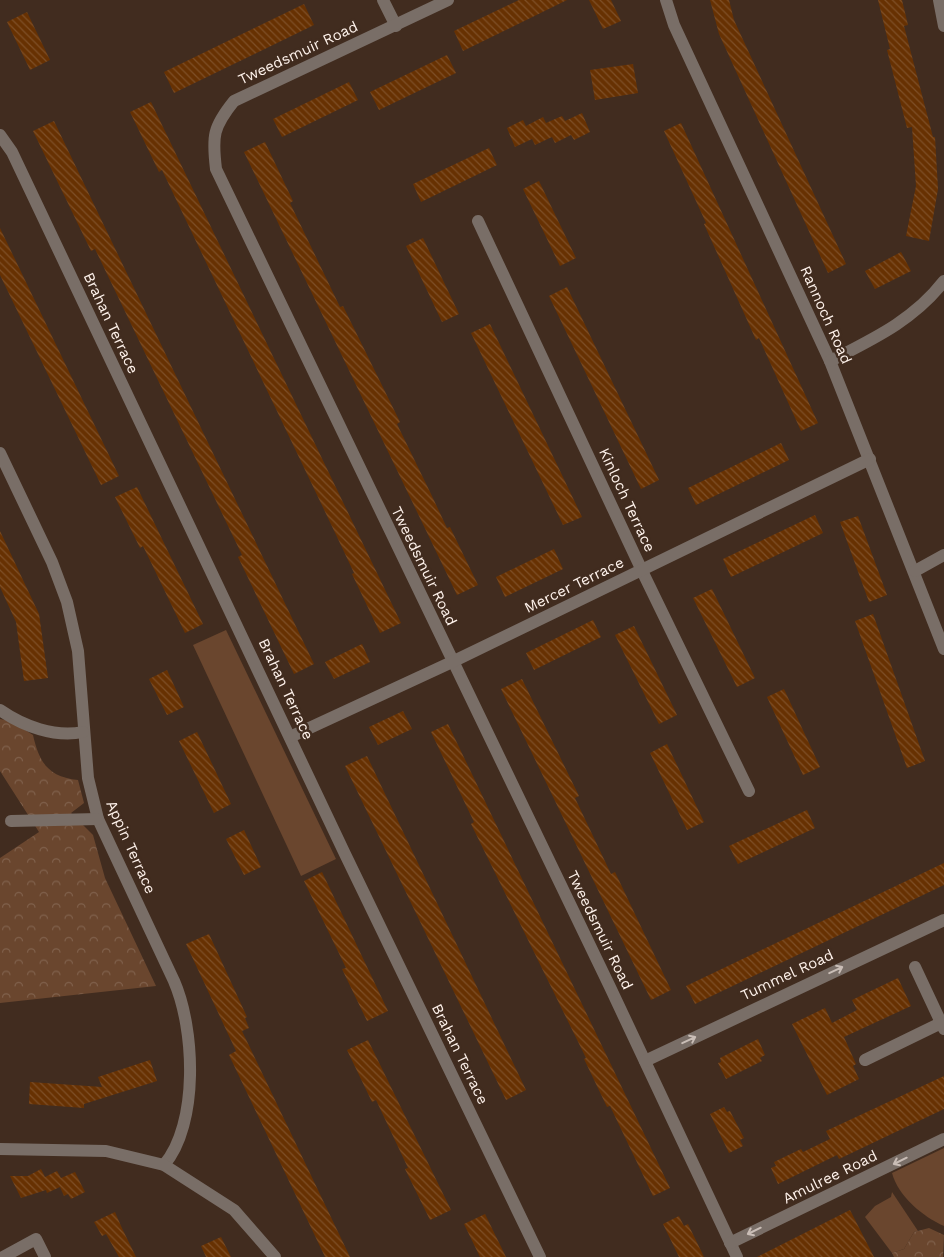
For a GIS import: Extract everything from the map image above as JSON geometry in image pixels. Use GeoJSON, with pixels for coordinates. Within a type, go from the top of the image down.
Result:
{"type":"FeatureCollection","features":[{"type":"Feature","properties":{"kind":"street"},"geometry":{"type":"LineString","coordinates":[[383,0],[396,26]]}},
{"type":"Feature","properties":{"kind":"street","name":"Tweedsmuir Road"},"geometry":{"type":"LineString","coordinates":[[448,0],[234,101],[217,122],[214,150],[216,169],[645,1061],[737,1257]]}},
{"type":"Feature","properties":{"kind":"street","name":"Rannoch Road"},"geometry":{"type":"LineString","coordinates":[[666,0],[674,25],[830,361],[915,571],[944,649]]}},
{"type":"Feature","properties":{"kind":"street"},"geometry":{"type":"LineString","coordinates":[[938,0],[944,26]]}},
{"type":"Feature","properties":{"kind":"street","name":"Brahan Terrace"},"geometry":{"type":"LineString","coordinates":[[0,135],[12,152],[540,1257]]}},
{"type":"Feature","properties":{"kind":"street","name":"Kinloch Terrace"},"geometry":{"type":"LineString","coordinates":[[478,221],[749,792]]}},
{"type":"Feature","properties":{"kind":"street"},"geometry":{"type":"LineString","coordinates":[[830,361],[900,324],[925,304],[944,280]]}},
{"type":"Feature","properties":{"kind":"street","name":"Appin Terrace"},"geometry":{"type":"LineString","coordinates":[[0,454],[52,562],[67,602],[78,651],[88,778],[98,819],[174,981],[184,1018],[190,1054],[188,1092],[183,1127],[174,1153],[164,1165]]}},
{"type":"Feature","properties":{"kind":"street","name":"Mercer Terrace"},"geometry":{"type":"LineString","coordinates":[[290,737],[452,662],[870,459]]}},
{"type":"Feature","properties":{"kind":"street"},"geometry":{"type":"LineString","coordinates":[[915,571],[944,555]]}},
{"type":"Feature","properties":{"kind":"street"},"geometry":{"type":"LineString","coordinates":[[0,710],[28,725],[50,732],[66,734],[83,732]]}},
{"type":"Feature","properties":{"kind":"street"},"geometry":{"type":"LineString","coordinates":[[11,822],[98,819]]}},
{"type":"Feature","properties":{"kind":"street","name":"Tummel Road"},"geometry":{"type":"LineString","coordinates":[[645,1061],[944,920]]}},
{"type":"Feature","properties":{"kind":"street"},"geometry":{"type":"LineString","coordinates":[[865,1060],[943,1026],[915,967]]}},
{"type":"Feature","properties":{"kind":"street","name":"Amulree Road"},"geometry":{"type":"LineString","coordinates":[[730,1243],[944,1140]]}},
{"type":"Feature","properties":{"kind":"street"},"geometry":{"type":"LineString","coordinates":[[0,1148],[106,1151],[164,1165],[234,1210],[275,1257]]}},
{"type":"Feature","properties":{"kind":"street"},"geometry":{"type":"LineString","coordinates":[[3,1257],[36,1239],[45,1257]]}},
{"type":"Feature","properties":{"kind":"green space"},"geometry":{"type":"Polygon","coordinates":[[[226,630],[336,859],[301,876],[193,645],[226,630]]]}},
{"type":"Feature","properties":{"kind":"green space"},"geometry":{"type":"Polygon","coordinates":[[[0,719],[11,721],[33,735],[38,753],[52,772],[59,776],[78,780],[84,803],[71,813],[93,835],[105,878],[156,986],[0,1003],[0,858],[39,832],[0,771],[0,719]]]}},
{"type":"Feature","properties":{"kind":"green space"},"geometry":{"type":"Polygon","coordinates":[[[944,1148],[944,1226],[912,1205],[895,1182],[892,1173],[944,1148]]]}},
{"type":"Feature","properties":{"kind":"green space"},"geometry":{"type":"Polygon","coordinates":[[[892,1192],[918,1231],[914,1232],[904,1249],[892,1253],[865,1217],[875,1206],[891,1197],[892,1192]]]}},
{"type":"Feature","properties":{"kind":"green space"},"geometry":{"type":"Polygon","coordinates":[[[929,1228],[944,1235],[943,1257],[894,1257],[892,1253],[904,1249],[914,1232],[929,1228]]]}},
{"type":"Feature","properties":{"kind":"building"},"geometry":{"type":"Polygon","coordinates":[[[519,0],[567,0],[463,51],[454,31],[519,0]]]}},
{"type":"Feature","properties":{"kind":"building"},"geometry":{"type":"Polygon","coordinates":[[[589,0],[611,0],[621,21],[603,29],[589,0]]]}},
{"type":"Feature","properties":{"kind":"building"},"geometry":{"type":"Polygon","coordinates":[[[710,0],[729,0],[734,20],[846,264],[828,273],[719,34],[710,0]]]}},
{"type":"Feature","properties":{"kind":"building"},"geometry":{"type":"Polygon","coordinates":[[[878,0],[902,0],[908,25],[904,26],[933,137],[935,137],[938,189],[929,241],[906,236],[916,186],[912,127],[907,128],[887,50],[890,49],[878,0]]]}},
{"type":"Feature","properties":{"kind":"building"},"geometry":{"type":"Polygon","coordinates":[[[304,4],[314,25],[174,93],[164,72],[304,4]]]}},
{"type":"Feature","properties":{"kind":"building"},"geometry":{"type":"Polygon","coordinates":[[[27,12],[50,60],[30,70],[7,22],[27,12]]]}},
{"type":"Feature","properties":{"kind":"building"},"geometry":{"type":"Polygon","coordinates":[[[447,55],[456,73],[379,110],[370,92],[447,55]]]}},
{"type":"Feature","properties":{"kind":"building"},"geometry":{"type":"Polygon","coordinates":[[[633,64],[638,93],[595,100],[590,70],[633,64]]]}},
{"type":"Feature","properties":{"kind":"building"},"geometry":{"type":"Polygon","coordinates":[[[349,82],[358,100],[282,137],[273,119],[349,82]]]}},
{"type":"Feature","properties":{"kind":"building"},"geometry":{"type":"Polygon","coordinates":[[[151,102],[401,623],[380,633],[338,539],[162,170],[159,172],[130,112],[151,102]]]}},
{"type":"Feature","properties":{"kind":"building"},"geometry":{"type":"Polygon","coordinates":[[[582,113],[590,132],[574,140],[571,135],[555,143],[552,137],[535,145],[532,139],[515,147],[507,128],[523,120],[526,126],[543,117],[546,123],[562,116],[565,121],[582,113]]]}},
{"type":"Feature","properties":{"kind":"building"},"geometry":{"type":"Polygon","coordinates":[[[54,121],[314,664],[294,674],[238,557],[242,555],[95,249],[91,251],[33,131],[54,121]]]}},
{"type":"Feature","properties":{"kind":"building"},"geometry":{"type":"Polygon","coordinates":[[[681,123],[818,423],[801,431],[759,338],[756,340],[664,131],[681,123]]]}},
{"type":"Feature","properties":{"kind":"building"},"geometry":{"type":"Polygon","coordinates":[[[265,142],[293,201],[290,203],[340,307],[343,306],[400,422],[397,424],[447,528],[450,527],[478,585],[457,595],[244,152],[265,142]]]}},
{"type":"Feature","properties":{"kind":"building"},"geometry":{"type":"Polygon","coordinates":[[[489,148],[497,165],[421,202],[413,184],[489,148]]]}},
{"type":"Feature","properties":{"kind":"building"},"geometry":{"type":"Polygon","coordinates":[[[539,181],[576,258],[560,266],[523,189],[539,181]]]}},
{"type":"Feature","properties":{"kind":"building"},"geometry":{"type":"Polygon","coordinates":[[[0,228],[119,476],[101,485],[0,275],[0,228]]]}},
{"type":"Feature","properties":{"kind":"building"},"geometry":{"type":"Polygon","coordinates":[[[423,238],[459,314],[442,322],[406,246],[423,238]]]}},
{"type":"Feature","properties":{"kind":"building"},"geometry":{"type":"Polygon","coordinates":[[[901,252],[911,271],[875,289],[865,271],[901,252]]]}},
{"type":"Feature","properties":{"kind":"building"},"geometry":{"type":"Polygon","coordinates":[[[567,287],[659,480],[641,489],[549,296],[567,287]]]}},
{"type":"Feature","properties":{"kind":"building"},"geometry":{"type":"Polygon","coordinates":[[[490,324],[582,517],[563,525],[471,333],[490,324]]]}},
{"type":"Feature","properties":{"kind":"building"},"geometry":{"type":"Polygon","coordinates":[[[781,443],[789,460],[696,505],[688,488],[781,443]]]}},
{"type":"Feature","properties":{"kind":"building"},"geometry":{"type":"Polygon","coordinates":[[[137,487],[203,624],[185,633],[143,546],[140,548],[115,497],[137,487]]]}},
{"type":"Feature","properties":{"kind":"building"},"geometry":{"type":"Polygon","coordinates":[[[815,515],[823,533],[731,577],[723,559],[815,515]]]}},
{"type":"Feature","properties":{"kind":"building"},"geometry":{"type":"Polygon","coordinates":[[[858,516],[887,595],[869,602],[840,522],[858,516]]]}},
{"type":"Feature","properties":{"kind":"building"},"geometry":{"type":"Polygon","coordinates":[[[0,531],[39,614],[48,678],[24,681],[16,622],[0,587],[0,531]]]}},
{"type":"Feature","properties":{"kind":"building"},"geometry":{"type":"Polygon","coordinates":[[[554,549],[563,569],[505,597],[496,577],[554,549]]]}},
{"type":"Feature","properties":{"kind":"building"},"geometry":{"type":"Polygon","coordinates":[[[712,589],[755,678],[737,687],[693,598],[712,589]]]}},
{"type":"Feature","properties":{"kind":"building"},"geometry":{"type":"Polygon","coordinates":[[[873,614],[925,761],[907,768],[855,621],[873,614]]]}},
{"type":"Feature","properties":{"kind":"building"},"geometry":{"type":"Polygon","coordinates":[[[593,620],[601,637],[534,670],[526,653],[593,620]]]}},
{"type":"Feature","properties":{"kind":"building"},"geometry":{"type":"Polygon","coordinates":[[[634,626],[677,715],[659,724],[615,635],[634,626]]]}},
{"type":"Feature","properties":{"kind":"building"},"geometry":{"type":"Polygon","coordinates":[[[362,644],[370,662],[334,679],[325,662],[362,644]]]}},
{"type":"Feature","properties":{"kind":"building"},"geometry":{"type":"Polygon","coordinates":[[[167,670],[184,707],[167,715],[149,679],[167,670]]]}},
{"type":"Feature","properties":{"kind":"building"},"geometry":{"type":"Polygon","coordinates":[[[522,679],[579,796],[575,798],[611,874],[615,872],[671,990],[651,1000],[501,689],[522,679]]]}},
{"type":"Feature","properties":{"kind":"building"},"geometry":{"type":"Polygon","coordinates":[[[784,689],[820,767],[803,775],[767,697],[784,689]]]}},
{"type":"Feature","properties":{"kind":"building"},"geometry":{"type":"Polygon","coordinates":[[[403,711],[412,729],[378,745],[369,727],[403,711]]]}},
{"type":"Feature","properties":{"kind":"building"},"geometry":{"type":"Polygon","coordinates":[[[448,724],[670,1188],[653,1196],[610,1106],[607,1107],[584,1059],[586,1058],[471,824],[474,822],[431,732],[448,724]]]}},
{"type":"Feature","properties":{"kind":"building"},"geometry":{"type":"Polygon","coordinates":[[[197,732],[231,804],[214,813],[179,741],[197,732]]]}},
{"type":"Feature","properties":{"kind":"building"},"geometry":{"type":"Polygon","coordinates":[[[667,744],[704,822],[687,830],[650,753],[667,744]]]}},
{"type":"Feature","properties":{"kind":"building"},"geometry":{"type":"Polygon","coordinates":[[[367,756],[526,1090],[506,1100],[345,766],[367,756]]]}},
{"type":"Feature","properties":{"kind":"building"},"geometry":{"type":"Polygon","coordinates":[[[807,810],[815,828],[738,864],[729,846],[807,810]]]}},
{"type":"Feature","properties":{"kind":"building"},"geometry":{"type":"Polygon","coordinates":[[[244,830],[261,867],[244,875],[226,839],[244,830]]]}},
{"type":"Feature","properties":{"kind":"building"},"geometry":{"type":"Polygon","coordinates":[[[944,863],[944,885],[695,1004],[686,986],[944,863]]]}},
{"type":"Feature","properties":{"kind":"building"},"geometry":{"type":"Polygon","coordinates":[[[322,872],[388,1011],[367,1021],[342,969],[346,968],[304,881],[322,872]]]}},
{"type":"Feature","properties":{"kind":"building"},"geometry":{"type":"Polygon","coordinates":[[[209,934],[247,1017],[245,1018],[249,1028],[242,1031],[350,1257],[325,1257],[229,1055],[236,1051],[186,944],[209,934]]]}},
{"type":"Feature","properties":{"kind":"building"},"geometry":{"type":"Polygon","coordinates":[[[898,978],[911,1006],[844,1037],[856,1064],[853,1066],[859,1079],[827,1095],[792,1024],[825,1008],[832,1023],[857,1010],[852,1000],[898,978]]]}},
{"type":"Feature","properties":{"kind":"building"},"geometry":{"type":"Polygon","coordinates":[[[758,1039],[765,1055],[760,1058],[762,1061],[726,1079],[718,1063],[721,1062],[720,1058],[758,1039]]]}},
{"type":"Feature","properties":{"kind":"building"},"geometry":{"type":"Polygon","coordinates":[[[368,1040],[451,1210],[430,1220],[405,1169],[408,1168],[376,1100],[372,1102],[347,1050],[368,1040]]]}},
{"type":"Feature","properties":{"kind":"building"},"geometry":{"type":"Polygon","coordinates":[[[150,1060],[157,1081],[84,1104],[84,1108],[29,1104],[30,1082],[102,1087],[98,1077],[150,1060]]]}},
{"type":"Feature","properties":{"kind":"building"},"geometry":{"type":"Polygon","coordinates":[[[944,1076],[944,1109],[839,1159],[837,1155],[778,1184],[771,1168],[776,1166],[774,1162],[801,1149],[803,1152],[830,1139],[826,1131],[944,1076]]]}},
{"type":"Feature","properties":{"kind":"building"},"geometry":{"type":"Polygon","coordinates":[[[724,1107],[727,1112],[730,1111],[744,1138],[740,1140],[743,1146],[729,1153],[710,1114],[724,1107]]]}},
{"type":"Feature","properties":{"kind":"building"},"geometry":{"type":"Polygon","coordinates":[[[41,1169],[45,1177],[57,1171],[61,1178],[75,1172],[85,1192],[71,1199],[68,1194],[64,1196],[60,1187],[47,1193],[46,1190],[21,1198],[10,1176],[28,1176],[41,1169]]]}},
{"type":"Feature","properties":{"kind":"building"},"geometry":{"type":"Polygon","coordinates":[[[850,1210],[874,1257],[757,1257],[850,1210]]]}},
{"type":"Feature","properties":{"kind":"building"},"geometry":{"type":"Polygon","coordinates":[[[115,1212],[136,1257],[119,1257],[106,1234],[102,1236],[94,1222],[115,1212]]]}},
{"type":"Feature","properties":{"kind":"building"},"geometry":{"type":"Polygon","coordinates":[[[485,1214],[506,1257],[480,1257],[464,1224],[485,1214]]]}},
{"type":"Feature","properties":{"kind":"building"},"geometry":{"type":"Polygon","coordinates":[[[679,1216],[684,1226],[688,1224],[704,1257],[679,1257],[663,1224],[679,1216]]]}},
{"type":"Feature","properties":{"kind":"building"},"geometry":{"type":"Polygon","coordinates":[[[221,1237],[231,1257],[206,1257],[201,1246],[221,1237]]]}}]}
